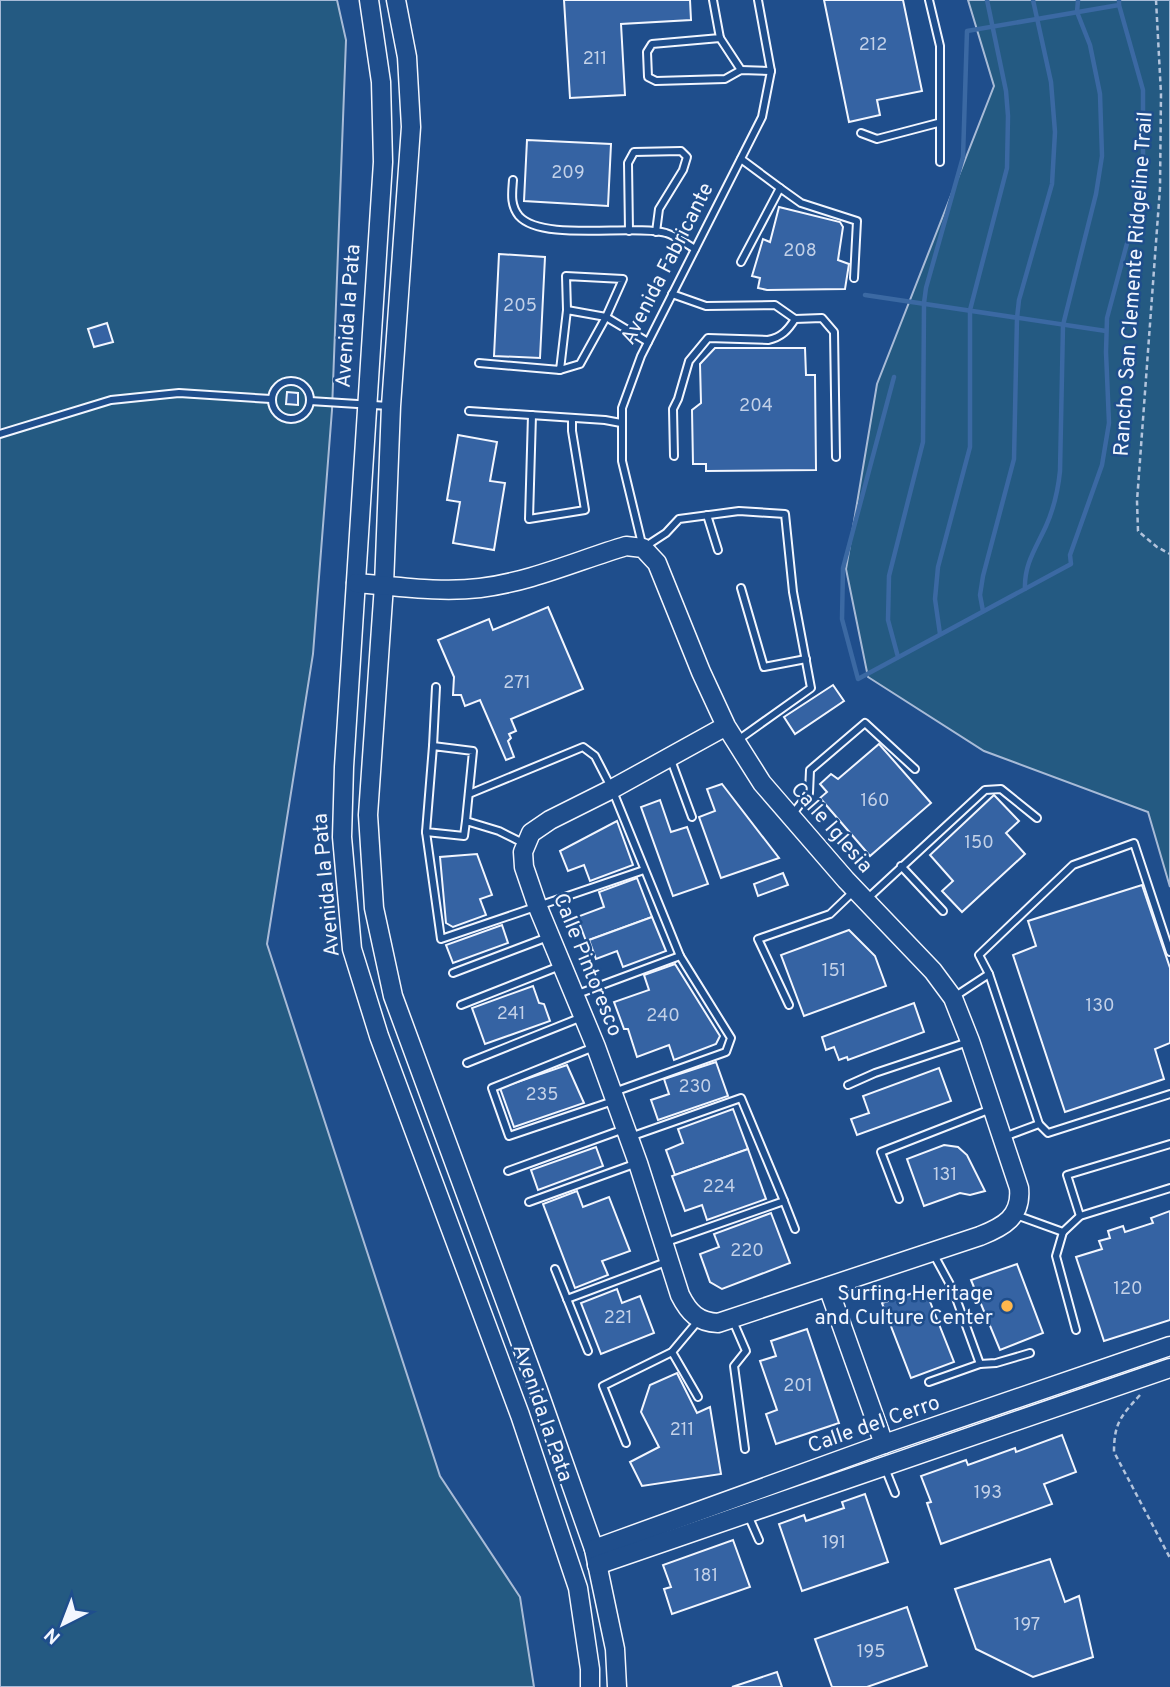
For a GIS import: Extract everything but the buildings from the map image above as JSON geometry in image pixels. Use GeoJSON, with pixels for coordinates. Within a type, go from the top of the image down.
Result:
{"type":"FeatureCollection","features":[{"type":"Feature","properties":{"kind":"main road","name":"Avenida la Pata"},"geometry":{"type":"LineString","coordinates":[[369,0],[381,82],[383,162],[366,405],[342,837],[352,948],[379,1036],[520,1415],[578,1588],[590,1669],[590,1687]]}},
{"type":"Feature","properties":{"kind":"main road","name":"Avenida la Pata"},"geometry":{"type":"LineString","coordinates":[[397,0],[407,57],[411,127],[391,406],[384,585],[368,815],[374,908],[393,996],[534,1376],[596,1557],[615,1649],[617,1687]]}},
{"type":"Feature","properties":{"kind":"main road"},"geometry":{"type":"LineString","coordinates":[[356,583],[449,589],[494,586],[626,545],[643,548]]}},
{"type":"Feature","properties":{"kind":"main road","name":"Calle Iglesia"},"geometry":{"type":"LineString","coordinates":[[643,548],[657,563],[701,672],[731,734],[762,783],[790,817],[933,971],[953,998],[1019,1188],[1018,1206],[1014,1215]]}},
{"type":"Feature","properties":{"kind":"main road"},"geometry":{"type":"LineString","coordinates":[[524,844],[540,826],[670,758],[731,734]]}},
{"type":"Feature","properties":{"kind":"main road","name":"Calle Pintoresco"},"geometry":{"type":"LineString","coordinates":[[524,844],[524,867],[537,905],[614,1096],[668,1262],[687,1309],[699,1320]]}},
{"type":"Feature","properties":{"kind":"main road"},"geometry":{"type":"LineString","coordinates":[[699,1320],[718,1324],[993,1230],[1003,1226],[1014,1215]]}},
{"type":"Feature","properties":{"kind":"main road"},"geometry":{"type":"LineString","coordinates":[[828,1287],[884,1444]]}},
{"type":"Feature","properties":{"kind":"main road","name":"Calle del Cerro"},"geometry":{"type":"LineString","coordinates":[[596,1557],[615,1540],[1170,1346]]}},
{"type":"Feature","properties":{"kind":"main road","name":"Calle del Cerro"},"geometry":{"type":"LineString","coordinates":[[596,1557],[747,1513],[1170,1368]]}},
{"type":"Feature","properties":{"kind":"main road"},"geometry":{"type":"LineString","coordinates":[[578,1588],[596,1557]]}},
{"type":"Feature","properties":{"kind":"lane"},"geometry":{"type":"LineString","coordinates":[[713,0],[720,38],[741,70]]}},
{"type":"Feature","properties":{"kind":"lane","name":"Avenida Fabricante"},"geometry":{"type":"LineString","coordinates":[[643,548],[622,461],[622,408],[648,342],[762,117],[771,71],[758,0]]}},
{"type":"Feature","properties":{"kind":"lane"},"geometry":{"type":"LineString","coordinates":[[929,0],[940,46],[940,162]]}},
{"type":"Feature","properties":{"kind":"lane"},"geometry":{"type":"LineString","coordinates":[[720,38],[652,44],[647,52],[648,78],[656,81],[725,79],[741,70],[771,71]]}},
{"type":"Feature","properties":{"kind":"lane"},"geometry":{"type":"LineString","coordinates":[[860,133],[877,139],[938,122]]}},
{"type":"Feature","properties":{"kind":"lane"},"geometry":{"type":"LineString","coordinates":[[629,231],[628,163],[634,152],[681,151],[687,157],[683,170],[659,209],[656,232]]}},
{"type":"Feature","properties":{"kind":"lane"},"geometry":{"type":"LineString","coordinates":[[741,159],[801,203],[856,221],[855,278]]}},
{"type":"Feature","properties":{"kind":"lane"},"geometry":{"type":"LineString","coordinates":[[513,180],[511,200],[520,216],[534,225],[565,229],[668,233],[695,249]]}},
{"type":"Feature","properties":{"kind":"lane"},"geometry":{"type":"LineString","coordinates":[[741,262],[780,188]]}},
{"type":"Feature","properties":{"kind":"lane"},"geometry":{"type":"LineString","coordinates":[[479,363],[560,370],[580,365],[623,279],[566,276],[567,310],[560,370]]}},
{"type":"Feature","properties":{"kind":"lane"},"geometry":{"type":"LineString","coordinates":[[672,294],[706,306],[775,305],[795,319],[822,318],[834,332],[836,457]]}},
{"type":"Feature","properties":{"kind":"lane"},"geometry":{"type":"LineString","coordinates":[[567,310],[606,317],[648,342]]}},
{"type":"Feature","properties":{"kind":"lane"},"geometry":{"type":"LineString","coordinates":[[674,456],[673,409],[690,361],[697,350],[708,338],[776,339],[788,331],[795,319]]}},
{"type":"Feature","properties":{"kind":"lane"},"geometry":{"type":"LineString","coordinates":[[294,380],[306,387],[310,401],[303,415],[291,419],[280,416],[271,400],[276,387],[294,380]]}},
{"type":"Feature","properties":{"kind":"lane"},"geometry":{"type":"LineString","coordinates":[[0,434],[111,400],[178,393],[271,400]]}},
{"type":"Feature","properties":{"kind":"lane"},"geometry":{"type":"LineString","coordinates":[[310,401],[391,406]]}},
{"type":"Feature","properties":{"kind":"lane"},"geometry":{"type":"LineString","coordinates":[[469,411],[621,423]]}},
{"type":"Feature","properties":{"kind":"lane"},"geometry":{"type":"LineString","coordinates":[[532,415],[529,519],[585,510],[572,418]]}},
{"type":"Feature","properties":{"kind":"lane"},"geometry":{"type":"LineString","coordinates":[[643,548],[666,533],[680,519],[739,511],[785,514],[793,592],[811,688],[731,734]]}},
{"type":"Feature","properties":{"kind":"lane"},"geometry":{"type":"LineString","coordinates":[[707,515],[718,550]]}},
{"type":"Feature","properties":{"kind":"lane"},"geometry":{"type":"LineString","coordinates":[[741,588],[764,667],[806,659]]}},
{"type":"Feature","properties":{"kind":"lane"},"geometry":{"type":"LineString","coordinates":[[436,687],[426,832],[441,939],[644,870]]}},
{"type":"Feature","properties":{"kind":"lane"},"geometry":{"type":"LineString","coordinates":[[790,817],[809,793],[810,770],[865,723],[915,769]]}},
{"type":"Feature","properties":{"kind":"lane"},"geometry":{"type":"LineString","coordinates":[[426,832],[464,836],[473,751],[433,746]]}},
{"type":"Feature","properties":{"kind":"lane"},"geometry":{"type":"LineString","coordinates":[[469,793],[583,747],[595,755],[612,789],[680,956],[731,1038],[726,1052],[509,1136],[492,1087],[596,1047]]}},
{"type":"Feature","properties":{"kind":"lane"},"geometry":{"type":"LineString","coordinates":[[670,758],[692,817]]}},
{"type":"Feature","properties":{"kind":"lane"},"geometry":{"type":"LineString","coordinates":[[789,1005],[758,939],[830,914],[861,895],[901,866],[985,790],[1002,789],[1037,818]]}},
{"type":"Feature","properties":{"kind":"lane"},"geometry":{"type":"LineString","coordinates":[[466,821],[499,831],[524,844]]}},
{"type":"Feature","properties":{"kind":"lane"},"geometry":{"type":"LineString","coordinates":[[1170,952],[1134,843],[1073,865],[979,955],[989,974],[1039,1125],[1048,1133],[1170,1094]]}},
{"type":"Feature","properties":{"kind":"lane"},"geometry":{"type":"LineString","coordinates":[[901,866],[943,911]]}},
{"type":"Feature","properties":{"kind":"lane"},"geometry":{"type":"LineString","coordinates":[[453,973],[550,936]]}},
{"type":"Feature","properties":{"kind":"lane"},"geometry":{"type":"LineString","coordinates":[[575,995],[680,956]]}},
{"type":"Feature","properties":{"kind":"lane"},"geometry":{"type":"LineString","coordinates":[[461,1005],[562,965]]}},
{"type":"Feature","properties":{"kind":"lane"},"geometry":{"type":"LineString","coordinates":[[953,998],[989,974]]}},
{"type":"Feature","properties":{"kind":"lane"},"geometry":{"type":"LineString","coordinates":[[467,1063],[583,1017]]}},
{"type":"Feature","properties":{"kind":"lane"},"geometry":{"type":"LineString","coordinates":[[848,1085],[875,1073],[970,1041]]}},
{"type":"Feature","properties":{"kind":"lane"},"geometry":{"type":"LineString","coordinates":[[508,1171],[741,1098],[795,1228]]}},
{"type":"Feature","properties":{"kind":"lane"},"geometry":{"type":"LineString","coordinates":[[899,1199],[881,1152],[993,1108]]}},
{"type":"Feature","properties":{"kind":"lane"},"geometry":{"type":"LineString","coordinates":[[1002,1138],[1039,1125]]}},
{"type":"Feature","properties":{"kind":"lane"},"geometry":{"type":"LineString","coordinates":[[1080,1216],[1067,1175],[1170,1144]]}},
{"type":"Feature","properties":{"kind":"lane"},"geometry":{"type":"LineString","coordinates":[[529,1202],[638,1163]]}},
{"type":"Feature","properties":{"kind":"lane"},"geometry":{"type":"LineString","coordinates":[[1076,1330],[1056,1256],[1063,1232],[1080,1216],[1170,1188]]}},
{"type":"Feature","properties":{"kind":"lane"},"geometry":{"type":"LineString","coordinates":[[663,1243],[784,1201]]}},
{"type":"Feature","properties":{"kind":"lane"},"geometry":{"type":"LineString","coordinates":[[1014,1215],[1063,1232]]}},
{"type":"Feature","properties":{"kind":"lane"},"geometry":{"type":"LineString","coordinates":[[931,1250],[953,1290],[980,1364]]}},
{"type":"Feature","properties":{"kind":"lane"},"geometry":{"type":"LineString","coordinates":[[567,1299],[668,1262]]}},
{"type":"Feature","properties":{"kind":"lane"},"geometry":{"type":"LineString","coordinates":[[555,1269],[588,1351]]}},
{"type":"Feature","properties":{"kind":"lane"},"geometry":{"type":"LineString","coordinates":[[732,1319],[746,1351],[734,1366],[745,1449]]}},
{"type":"Feature","properties":{"kind":"lane"},"geometry":{"type":"LineString","coordinates":[[626,1443],[603,1386],[672,1352],[699,1320]]}},
{"type":"Feature","properties":{"kind":"lane"},"geometry":{"type":"LineString","coordinates":[[672,1352],[698,1397]]}},
{"type":"Feature","properties":{"kind":"lane"},"geometry":{"type":"LineString","coordinates":[[929,1382],[980,1364],[996,1363],[1030,1353]]}},
{"type":"Feature","properties":{"kind":"lane"},"geometry":{"type":"LineString","coordinates":[[884,1466],[895,1493]]}},
{"type":"Feature","properties":{"kind":"lane"},"geometry":{"type":"LineString","coordinates":[[747,1513],[759,1540]]}},
{"type":"Feature","properties":{"kind":"path","name":"Rancho San Clemente Ridgeline Trail"},"geometry":{"type":"LineString","coordinates":[[1156,0],[1161,94],[1160,188],[1137,501],[1138,531],[1170,554]]}},
{"type":"Feature","properties":{"kind":"path"},"geometry":{"type":"LineString","coordinates":[[1144,1391],[1118,1419],[1114,1434],[1114,1452],[1170,1558]]}},
{"type":"Feature","properties":{"kind":"shaded area"},"geometry":{"type":"Polygon","coordinates":[[[0,0],[337,0],[346,40],[332,410],[313,654],[267,944],[440,1476],[520,1597],[534,1687],[0,1687],[0,0]]]}},
{"type":"Feature","properties":{"kind":"shaded area"},"geometry":{"type":"Polygon","coordinates":[[[968,0],[1170,0],[1170,887],[1148,812],[984,751],[868,677],[846,569],[877,384],[994,86],[968,0]]]}},
{"type":"Feature","properties":{"kind":"waterway"},"geometry":{"type":"LineString","coordinates":[[940,634],[935,599],[938,567],[970,447],[970,310],[1007,168],[1006,91],[987,0]]}},
{"type":"Feature","properties":{"kind":"waterway"},"geometry":{"type":"LineString","coordinates":[[983,611],[980,595],[983,576],[1014,459],[1019,300],[1052,184],[1055,132],[1051,82],[1033,0]]}},
{"type":"Feature","properties":{"kind":"waterway"},"geometry":{"type":"LineString","coordinates":[[1025,589],[1029,564],[1049,519],[1058,486],[1063,325],[1096,194],[1102,156],[1100,94],[1090,45],[1077,12],[1078,0]]}},
{"type":"Feature","properties":{"kind":"waterway"},"geometry":{"type":"LineString","coordinates":[[898,657],[888,620],[889,576],[923,442],[924,303],[963,157],[967,31],[1119,5],[1119,0]]}},
{"type":"Feature","properties":{"kind":"waterway"},"geometry":{"type":"LineString","coordinates":[[894,377],[843,568],[842,619],[858,679],[1071,564],[1070,555],[1102,465],[1109,423],[1107,318],[1140,195],[1143,169],[1143,90],[1119,5]]}},
{"type":"Feature","properties":{"kind":"waterway"},"geometry":{"type":"LineString","coordinates":[[865,295],[1106,331]]}},
{"type":"Feature","properties":{"kind":"place","name":"Surfing Heritage and Culture Center"},"geometry":{"type":"Point","coordinates":[1007,1306]}}]}
